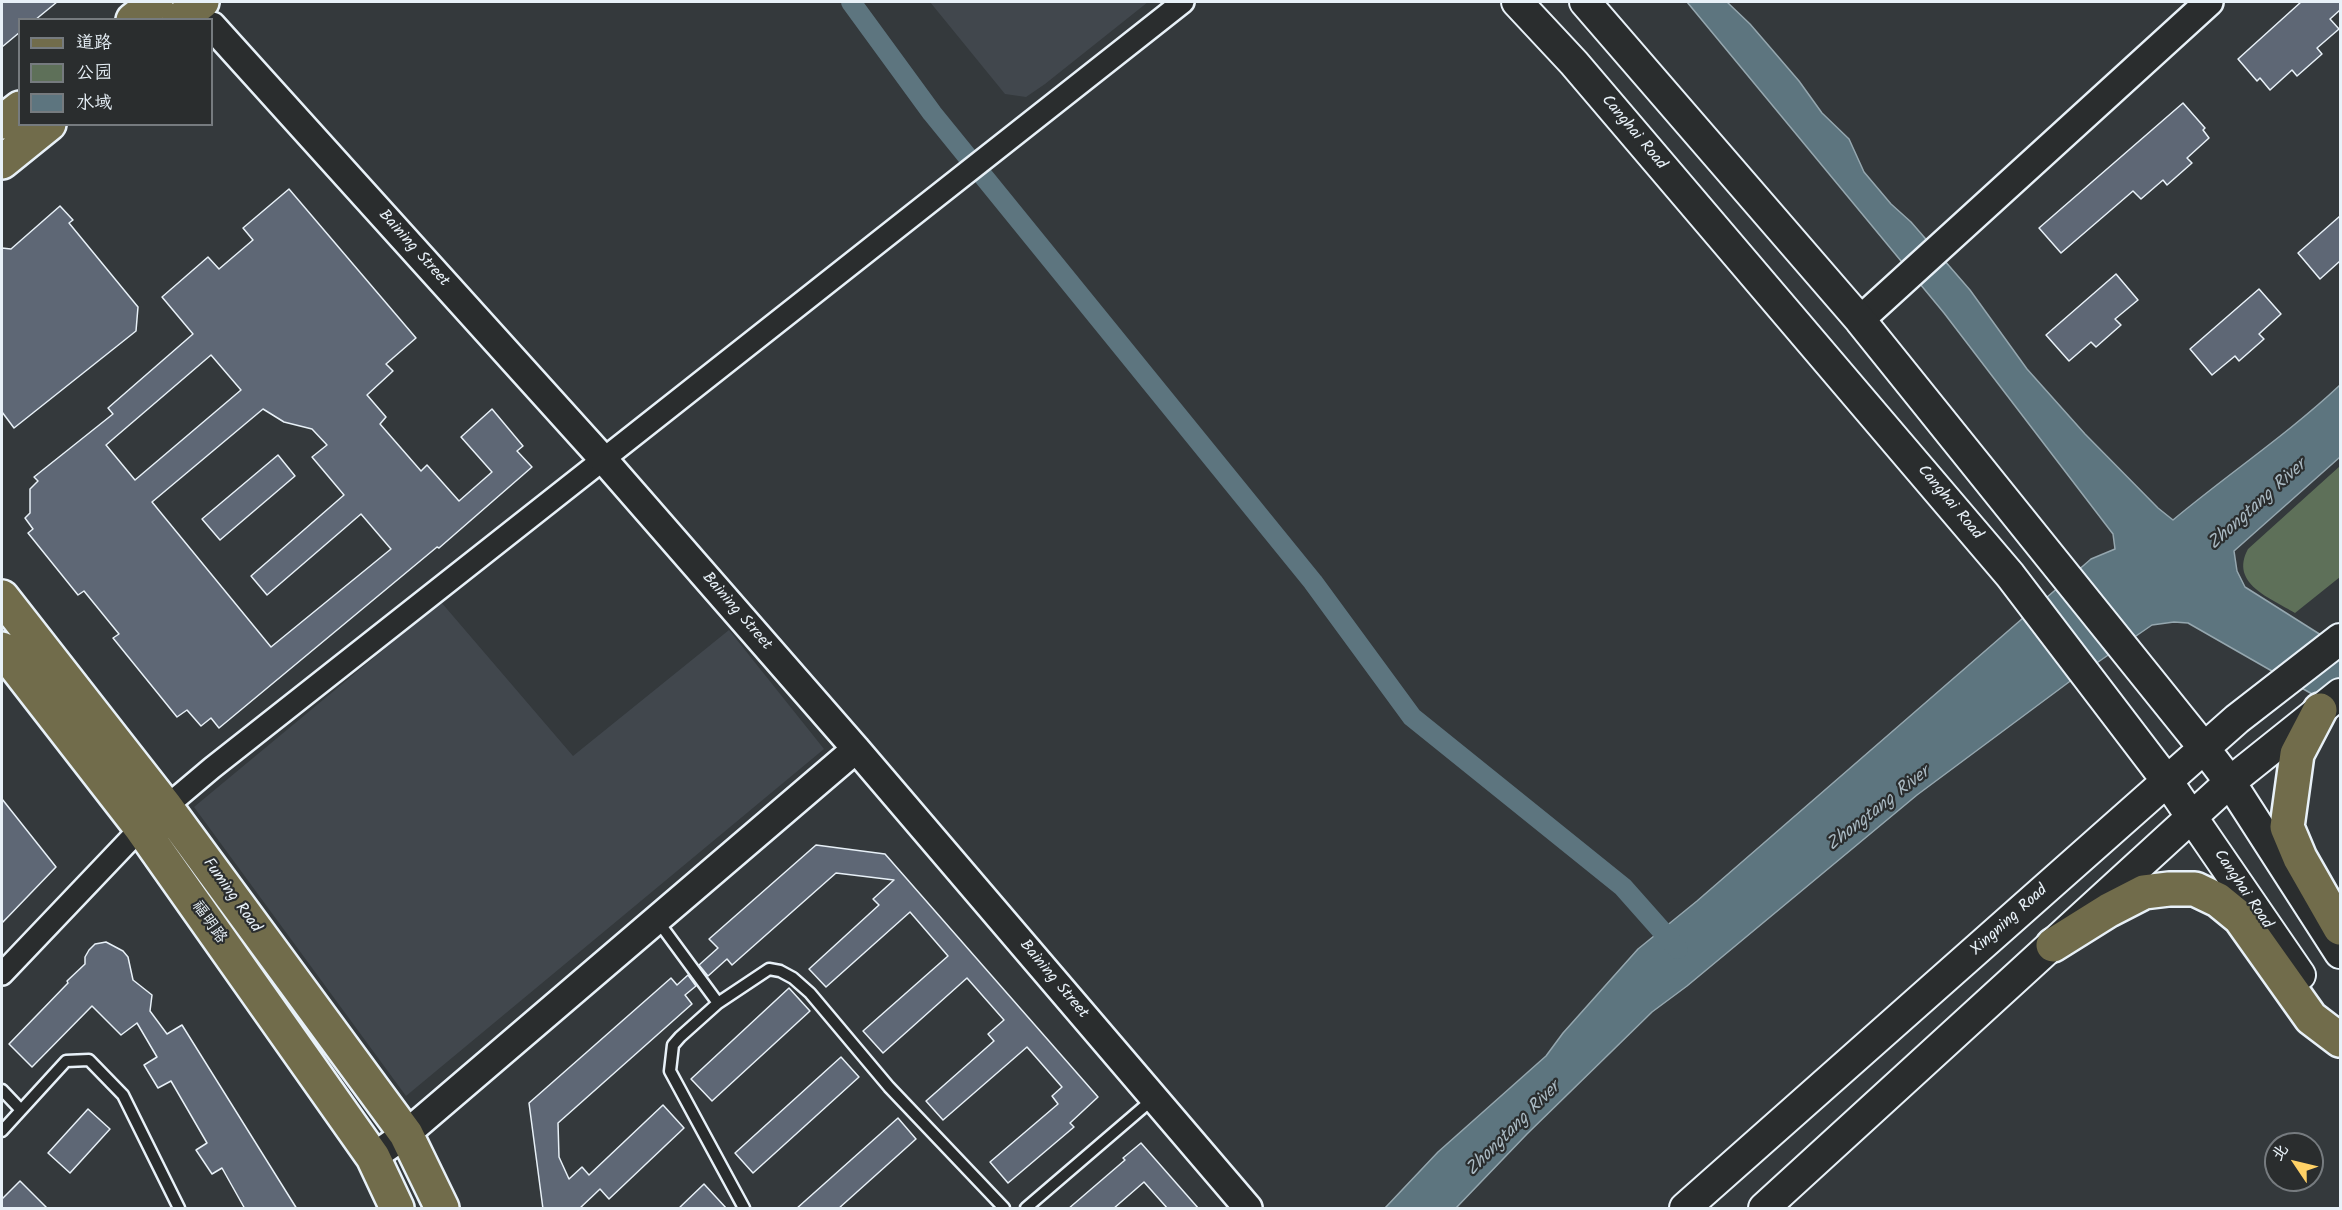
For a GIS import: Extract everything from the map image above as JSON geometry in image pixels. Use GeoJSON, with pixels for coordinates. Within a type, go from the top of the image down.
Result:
{"type":"FeatureCollection","features":[{"type":"Feature","properties":{"kind":"main road"},"geometry":{"type":"LineString","coordinates":[[136,18],[156,2]]}},
{"type":"Feature","properties":{"kind":"main road","name":"Canghai Road"},"geometry":{"type":"LineString","coordinates":[[1517,2],[1574,63],[2010,575],[2168,781],[2340,1035]]}},
{"type":"Feature","properties":{"kind":"main road"},"geometry":{"type":"LineString","coordinates":[[1585,2],[1860,320],[2204,748],[2230,782],[2340,954]]}},
{"type":"Feature","properties":{"kind":"main road"},"geometry":{"type":"LineString","coordinates":[[2,122],[18,110]]}},
{"type":"Feature","properties":{"kind":"main road"},"geometry":{"type":"LineString","coordinates":[[2,162],[47,126]]}},
{"type":"Feature","properties":{"kind":"main road","name":"Fuming Road"},"geometry":{"type":"LineString","coordinates":[[2,597],[166,807],[406,1134],[442,1209]]}},
{"type":"Feature","properties":{"kind":"main road","name":"Xingning Road"},"geometry":{"type":"LineString","coordinates":[[1685,1209],[2204,748],[2278,686],[2340,639]]}},
{"type":"Feature","properties":{"kind":"main road","name":"福明路"},"geometry":{"type":"LineString","coordinates":[[2,649],[141,828],[373,1157],[397,1209]]}},
{"type":"Feature","properties":{"kind":"main road"},"geometry":{"type":"LineString","coordinates":[[1764,1209],[2192,815],[2330,702]]}},
{"type":"Feature","properties":{"kind":"main road"},"geometry":{"type":"LineString","coordinates":[[2330,702],[2297,754],[2288,827],[2300,858],[2340,928]]}},
{"type":"Feature","properties":{"kind":"main road","name":"Canghai Road"},"geometry":{"type":"LineString","coordinates":[[2053,945],[2109,910],[2144,892],[2195,889],[2218,900],[2240,918],[2311,1018],[2340,1040]]}},
{"type":"Feature","properties":{"kind":"street"},"geometry":{"type":"LineString","coordinates":[[2,974],[141,828],[212,768],[1184,2]]}},
{"type":"Feature","properties":{"kind":"street"},"geometry":{"type":"LineString","coordinates":[[1860,320],[2209,2]]}},
{"type":"Feature","properties":{"kind":"street","name":"Baining Street"},"geometry":{"type":"LineString","coordinates":[[213,31],[603,459],[856,748],[1248,1209]]}},
{"type":"Feature","properties":{"kind":"street"},"geometry":{"type":"LineString","coordinates":[[373,1157],[406,1134],[856,748]]}},
{"type":"Feature","properties":{"kind":"lane"},"geometry":{"type":"LineString","coordinates":[[656,919],[718,1003]]}},
{"type":"Feature","properties":{"kind":"lane"},"geometry":{"type":"LineString","coordinates":[[744,1209],[670,1071],[674,1045],[718,1003],[769,969],[780,971],[793,978],[810,993],[890,1087],[1004,1209]]}},
{"type":"Feature","properties":{"kind":"lane"},"geometry":{"type":"LineString","coordinates":[[2,1131],[66,1061],[89,1060],[123,1095],[178,1209]]}},
{"type":"Feature","properties":{"kind":"lane"},"geometry":{"type":"LineString","coordinates":[[2,1090],[21,1110]]}},
{"type":"Feature","properties":{"kind":"lane"},"geometry":{"type":"LineString","coordinates":[[1026,1209],[1154,1098]]}},
{"type":"Feature","properties":{"kind":"shaded area"},"geometry":{"type":"Polygon","coordinates":[[[930,2],[1148,2],[1026,97],[1005,94],[930,2]]]}},
{"type":"Feature","properties":{"kind":"shaded area"},"geometry":{"type":"Polygon","coordinates":[[[441,602],[573,756],[729,630],[824,749],[406,1096],[194,807],[441,602]]]}},
{"type":"Feature","properties":{"kind":"green space"},"geometry":{"type":"Polygon","coordinates":[[[2340,466],[2340,577],[2295,613],[2265,595],[2248,581],[2244,572],[2244,561],[2248,549],[2340,466]]]}},
{"type":"Feature","properties":{"kind":"water","name":"Zhongtang River"},"geometry":{"type":"Polygon","coordinates":[[[1687,2],[1727,2],[1750,24],[1799,81],[1822,113],[1849,139],[1864,172],[1970,290],[2027,369],[2085,434],[2158,508],[2173,520],[2300,420],[2340,385],[2340,457],[2234,551],[2237,571],[2245,587],[2340,647],[2340,710],[2188,623],[2152,625],[2069,682],[1917,795],[1687,986],[1652,1012],[1527,1134],[1456,1208],[1385,1208],[1438,1152],[1546,1056],[1563,1033],[1638,949],[1697,901],[2091,559],[2115,549],[2113,534],[1944,313],[1687,2]]]}},
{"type":"Feature","properties":{"kind":"building"},"geometry":{"type":"Polygon","coordinates":[[[2,2],[57,2],[37,18],[18,18],[18,34],[2,47],[2,2]]]}},
{"type":"Feature","properties":{"kind":"building"},"geometry":{"type":"Polygon","coordinates":[[[2301,2],[2340,2],[2340,10],[2330,19],[2339,29],[2317,48],[2322,54],[2297,76],[2292,70],[2270,90],[2260,78],[2257,81],[2238,59],[2301,2]]]}},
{"type":"Feature","properties":{"kind":"building"},"geometry":{"type":"Polygon","coordinates":[[[2183,103],[2205,128],[2203,130],[2209,138],[2187,158],[2192,163],[2167,185],[2163,180],[2141,199],[2133,191],[2061,253],[2039,228],[2183,103]]]}},
{"type":"Feature","properties":{"kind":"building"},"geometry":{"type":"Polygon","coordinates":[[[289,189],[416,338],[386,364],[393,371],[367,395],[386,417],[380,424],[421,471],[427,465],[459,501],[492,472],[461,437],[492,409],[523,446],[517,451],[532,467],[439,548],[437,547],[219,728],[211,718],[201,726],[187,710],[177,717],[113,638],[119,634],[84,591],[78,595],[28,533],[33,529],[25,518],[30,513],[30,489],[38,481],[34,477],[113,414],[108,408],[193,334],[162,297],[208,257],[219,269],[253,240],[243,228],[289,189]],[[211,355],[106,445],[135,480],[241,390],[211,355]],[[263,409],[152,502],[271,647],[391,549],[361,514],[267,595],[251,576],[344,495],[312,457],[327,445],[312,429],[284,422],[263,409]]]}},
{"type":"Feature","properties":{"kind":"building"},"geometry":{"type":"Polygon","coordinates":[[[60,206],[73,220],[69,223],[138,307],[136,331],[14,428],[2,412],[2,248],[11,249],[60,206]]]}},
{"type":"Feature","properties":{"kind":"building"},"geometry":{"type":"Polygon","coordinates":[[[2340,216],[2340,261],[2320,279],[2298,253],[2340,216]]]}},
{"type":"Feature","properties":{"kind":"building"},"geometry":{"type":"Polygon","coordinates":[[[2116,274],[2138,300],[2115,319],[2121,325],[2096,347],[2091,342],[2069,361],[2046,335],[2116,274]]]}},
{"type":"Feature","properties":{"kind":"building"},"geometry":{"type":"Polygon","coordinates":[[[2259,289],[2281,314],[2259,334],[2264,339],[2239,361],[2235,356],[2212,375],[2190,349],[2259,289]]]}},
{"type":"Feature","properties":{"kind":"building"},"geometry":{"type":"Polygon","coordinates":[[[278,455],[295,476],[220,540],[202,519],[278,455]]]}},
{"type":"Feature","properties":{"kind":"building"},"geometry":{"type":"Polygon","coordinates":[[[2,799],[56,867],[2,923],[2,799]]]}},
{"type":"Feature","properties":{"kind":"building"},"geometry":{"type":"Polygon","coordinates":[[[816,845],[885,854],[1098,1097],[1070,1123],[1074,1127],[1008,1183],[990,1162],[1058,1104],[1052,1096],[1062,1087],[1027,1047],[943,1120],[926,1101],[994,1041],[988,1034],[1004,1020],[967,978],[883,1053],[863,1031],[948,956],[910,912],[826,987],[809,969],[879,905],[873,899],[894,880],[836,873],[732,965],[727,959],[708,976],[699,965],[718,948],[709,939],[816,845]]]}},
{"type":"Feature","properties":{"kind":"building"},"geometry":{"type":"Polygon","coordinates":[[[106,942],[123,951],[128,957],[133,980],[152,995],[150,1011],[167,1034],[182,1025],[297,1209],[245,1209],[222,1168],[212,1174],[196,1150],[207,1143],[171,1081],[158,1088],[144,1065],[157,1057],[137,1023],[121,1035],[92,1006],[32,1067],[9,1044],[85,964],[85,957],[89,950],[95,944],[106,942]]]}},
{"type":"Feature","properties":{"kind":"building"},"geometry":{"type":"Polygon","coordinates":[[[688,975],[696,986],[685,995],[692,1004],[558,1123],[559,1157],[569,1179],[582,1167],[589,1175],[663,1105],[684,1128],[609,1199],[600,1189],[579,1209],[543,1209],[529,1103],[671,978],[677,985],[688,975]]]}},
{"type":"Feature","properties":{"kind":"building"},"geometry":{"type":"Polygon","coordinates":[[[789,988],[810,1011],[712,1101],[691,1079],[789,988]]]}},
{"type":"Feature","properties":{"kind":"building"},"geometry":{"type":"Polygon","coordinates":[[[841,1057],[859,1077],[753,1173],[735,1153],[841,1057]]]}},
{"type":"Feature","properties":{"kind":"building"},"geometry":{"type":"Polygon","coordinates":[[[88,1109],[110,1129],[70,1173],[48,1153],[88,1109]]]}},
{"type":"Feature","properties":{"kind":"building"},"geometry":{"type":"Polygon","coordinates":[[[898,1118],[916,1139],[838,1209],[796,1209],[898,1118]]]}},
{"type":"Feature","properties":{"kind":"building"},"geometry":{"type":"Polygon","coordinates":[[[1141,1143],[1199,1209],[1168,1209],[1144,1182],[1113,1209],[1068,1209],[1125,1160],[1123,1158],[1141,1143]]]}},
{"type":"Feature","properties":{"kind":"building"},"geometry":{"type":"Polygon","coordinates":[[[20,1181],[48,1209],[2,1209],[2,1199],[20,1181]]]}},
{"type":"Feature","properties":{"kind":"building"},"geometry":{"type":"Polygon","coordinates":[[[704,1184],[727,1209],[678,1209],[704,1184]]]}},
{"type":"Feature","properties":{"kind":"waterway"},"geometry":{"type":"LineString","coordinates":[[851,2],[932,113],[1313,582],[1412,717],[1623,887],[1678,949]]}}]}
